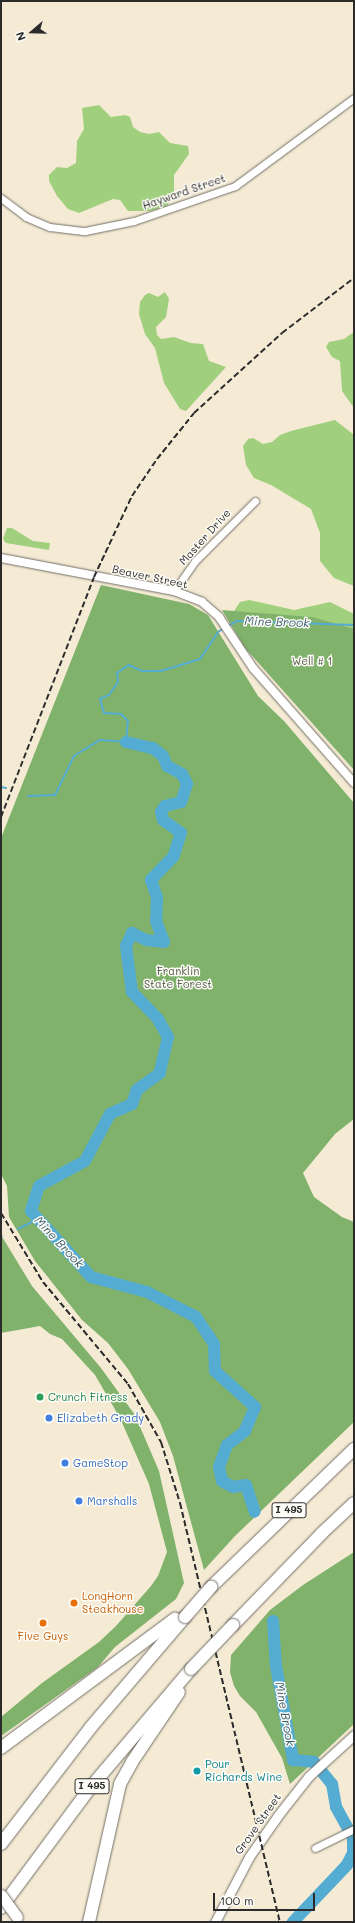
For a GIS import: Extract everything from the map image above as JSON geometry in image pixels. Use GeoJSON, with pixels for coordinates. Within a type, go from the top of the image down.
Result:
{"type":"FeatureCollection","features":[{"type":"Feature","properties":{"kind":"highway","name":"I 495"},"geometry":{"type":"LineString","coordinates":[[1,1844],[91,1727],[183,1616],[225,1573],[354,1449]]}},
{"type":"Feature","properties":{"kind":"highway","name":"I 495"},"geometry":{"type":"LineString","coordinates":[[1,1908],[90,1788],[192,1670],[221,1637],[316,1538],[354,1504]]}},
{"type":"Feature","properties":{"kind":"highway"},"geometry":{"type":"LineString","coordinates":[[2,1747],[183,1616]]}},
{"type":"Feature","properties":{"kind":"highway"},"geometry":{"type":"LineString","coordinates":[[89,1922],[120,1784],[132,1762],[192,1670]]}},
{"type":"Feature","properties":{"kind":"main road","name":"Grove Street"},"geometry":{"type":"LineString","coordinates":[[215,1922],[249,1857],[309,1776],[354,1735]]}},
{"type":"Feature","properties":{"kind":"main road"},"geometry":{"type":"LineString","coordinates":[[1,1895],[17,1917]]}},
{"type":"Feature","properties":{"kind":"street","name":"Hayward Street"},"geometry":{"type":"LineString","coordinates":[[1,198],[26,217],[50,228],[84,231],[156,215],[241,182],[354,98]]}},
{"type":"Feature","properties":{"kind":"street","name":"Master Drive"},"geometry":{"type":"LineString","coordinates":[[174,591],[195,561],[255,501]]}},
{"type":"Feature","properties":{"kind":"street","name":"Beaver Street"},"geometry":{"type":"LineString","coordinates":[[1,558],[174,591],[202,602],[225,627],[253,668],[354,783]]}},
{"type":"Feature","properties":{"kind":"street"},"geometry":{"type":"LineString","coordinates":[[315,1848],[353,1830]]}},
{"type":"Feature","properties":{"kind":"green space"},"geometry":{"type":"Polygon","coordinates":[[[99,105],[111,117],[125,115],[130,117],[133,127],[140,132],[149,134],[159,132],[170,143],[188,146],[189,154],[174,175],[174,193],[167,206],[150,211],[128,211],[120,200],[113,199],[79,213],[68,209],[57,196],[49,181],[49,175],[57,167],[67,168],[76,163],[77,141],[84,129],[82,108],[99,105]]]}},
{"type":"Feature","properties":{"kind":"green space"},"geometry":{"type":"Polygon","coordinates":[[[165,292],[169,299],[166,317],[156,327],[157,335],[161,339],[174,337],[191,343],[203,344],[209,361],[226,367],[186,411],[180,409],[164,383],[155,348],[145,334],[139,314],[140,302],[145,295],[149,293],[158,297],[165,292]]]}},
{"type":"Feature","properties":{"kind":"green space"},"geometry":{"type":"Polygon","coordinates":[[[354,332],[354,408],[342,391],[340,361],[332,357],[326,347],[329,342],[344,339],[354,332]]]}},
{"type":"Feature","properties":{"kind":"green space"},"geometry":{"type":"Polygon","coordinates":[[[335,420],[354,435],[354,586],[334,578],[320,561],[320,533],[311,509],[271,485],[254,478],[246,465],[243,446],[248,439],[253,438],[263,444],[272,442],[280,435],[291,431],[335,420]]]}},
{"type":"Feature","properties":{"kind":"green space"},"geometry":{"type":"Polygon","coordinates":[[[7,528],[12,528],[33,541],[50,543],[49,550],[6,543],[3,539],[7,528]]]}},
{"type":"Feature","properties":{"kind":"green space","name":"Franklin State Forest"},"geometry":{"type":"Polygon","coordinates":[[[101,585],[189,604],[208,615],[258,696],[284,721],[354,803],[354,1119],[335,1134],[303,1173],[314,1197],[342,1217],[354,1222],[354,1422],[235,1536],[204,1570],[173,1456],[160,1422],[128,1369],[108,1343],[82,1320],[35,1261],[9,1217],[7,1186],[1,1174],[1,838],[101,585]]]}},
{"type":"Feature","properties":{"kind":"green space"},"geometry":{"type":"Polygon","coordinates":[[[249,600],[294,610],[330,602],[354,614],[354,654],[232,614],[240,602],[249,600]]]}},
{"type":"Feature","properties":{"kind":"green space","name":"Well # 1"},"geometry":{"type":"Polygon","coordinates":[[[222,610],[312,617],[354,629],[354,770],[245,648],[222,610]]]}},
{"type":"Feature","properties":{"kind":"green space"},"geometry":{"type":"Polygon","coordinates":[[[1,1235],[32,1286],[101,1368],[135,1415],[159,1471],[184,1583],[176,1599],[115,1647],[98,1667],[1,1736],[1,1717],[42,1683],[99,1642],[116,1626],[158,1576],[167,1552],[149,1484],[120,1418],[95,1375],[62,1339],[50,1334],[40,1326],[1,1333],[1,1235]]]}},
{"type":"Feature","properties":{"kind":"green space"},"geometry":{"type":"Polygon","coordinates":[[[354,1552],[354,1724],[290,1784],[282,1758],[256,1712],[240,1696],[234,1686],[230,1672],[231,1655],[270,1610],[303,1585],[354,1552]]]}},
{"type":"Feature","properties":{"kind":"waterway","name":"Mine Brook"},"geometry":{"type":"LineString","coordinates":[[228,626],[237,621],[354,625]]}},
{"type":"Feature","properties":{"kind":"waterway","name":"Mine Brook"},"geometry":{"type":"LineString","coordinates":[[28,796],[55,795],[74,756],[100,740],[126,742],[128,721],[121,714],[104,713],[100,699],[109,695],[118,682],[117,673],[129,665],[142,671],[161,671],[200,659],[218,632],[224,628]]}},
{"type":"Feature","properties":{"kind":"waterway","name":"Mine Brook"},"geometry":{"type":"LineString","coordinates":[[126,742],[153,748],[163,756],[167,766],[182,774],[187,784],[181,802],[165,806],[161,812],[163,820],[181,833],[173,857],[151,880],[157,897],[156,921],[164,942],[146,940],[132,933],[126,946],[132,992],[158,1019],[168,1037],[160,1073],[137,1090],[132,1104],[110,1114],[85,1161],[39,1186],[31,1211],[91,1277],[147,1292],[196,1317],[214,1344],[215,1371],[255,1407],[245,1431],[227,1445],[219,1467],[222,1481],[233,1487],[246,1485],[255,1512]]}},
{"type":"Feature","properties":{"kind":"waterway"},"geometry":{"type":"LineString","coordinates":[[1,787],[6,788]]}},
{"type":"Feature","properties":{"kind":"waterway"},"geometry":{"type":"LineString","coordinates":[[18,1229],[38,1219]]}},
{"type":"Feature","properties":{"kind":"waterway","name":"Mine Brook"},"geometry":{"type":"LineString","coordinates":[[273,1621],[276,1666],[293,1760],[314,1762],[332,1784],[336,1807],[353,1838],[353,1853],[347,1865],[293,1922]]}},
{"type":"Feature","properties":{"kind":"railway"},"geometry":{"type":"LineString","coordinates":[[1,817],[94,577],[132,496],[157,459],[194,413],[282,333],[354,278]]}},
{"type":"Feature","properties":{"kind":"railway"},"geometry":{"type":"LineString","coordinates":[[1,1213],[43,1282],[128,1384],[161,1442],[180,1503],[280,1922]]}},
{"type":"Feature","properties":{"kind":"place","name":"Crunch Fitness"},"geometry":{"type":"Point","coordinates":[40,1397]}},
{"type":"Feature","properties":{"kind":"place","name":"Elizabeth Grady"},"geometry":{"type":"Point","coordinates":[49,1418]}},
{"type":"Feature","properties":{"kind":"place","name":"GameStop"},"geometry":{"type":"Point","coordinates":[65,1463]}},
{"type":"Feature","properties":{"kind":"place","name":"Marshalls"},"geometry":{"type":"Point","coordinates":[79,1501]}},
{"type":"Feature","properties":{"kind":"place","name":"LongHorn Steakhouse"},"geometry":{"type":"Point","coordinates":[74,1603]}},
{"type":"Feature","properties":{"kind":"place","name":"Five Guys"},"geometry":{"type":"Point","coordinates":[43,1623]}},
{"type":"Feature","properties":{"kind":"place","name":"Pour Richards Wine"},"geometry":{"type":"Point","coordinates":[197,1771]}}]}
